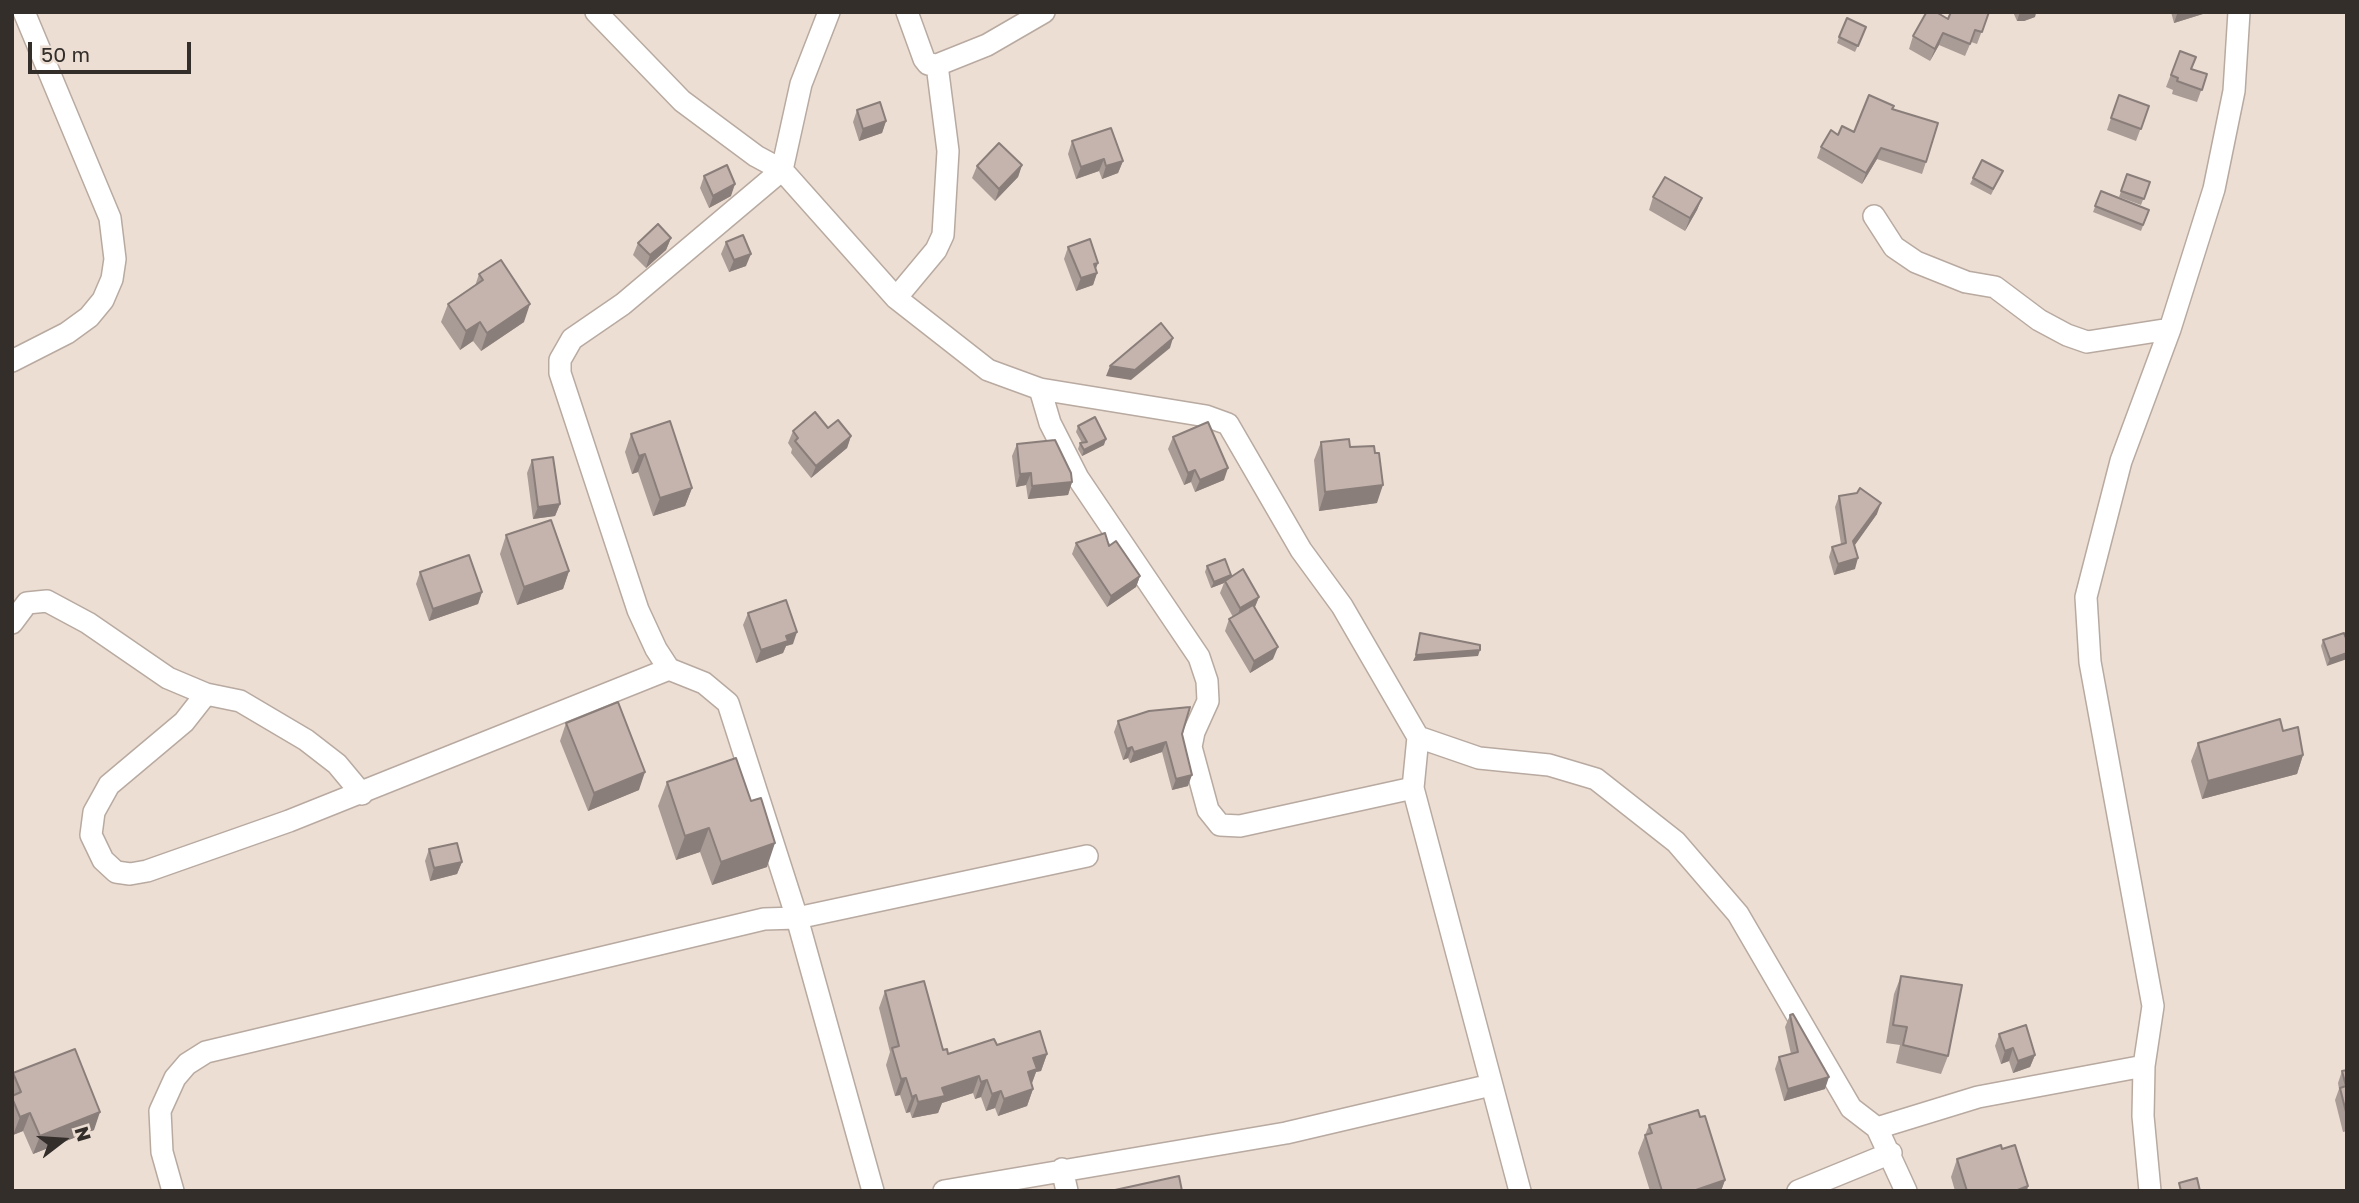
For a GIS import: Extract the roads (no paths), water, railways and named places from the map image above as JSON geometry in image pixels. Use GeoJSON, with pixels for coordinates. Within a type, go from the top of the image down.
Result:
{"type":"FeatureCollection","features":[{"type":"Feature","properties":{"kind":"street"},"geometry":{"type":"LineString","coordinates":[[12,361],[67,333],[89,317],[103,300],[112,279],[115,259],[110,218],[24,12]]}},
{"type":"Feature","properties":{"kind":"street"},"geometry":{"type":"LineString","coordinates":[[596,12],[682,101],[756,156],[782,170],[895,298],[988,370],[1040,389],[1206,416],[1228,424],[1301,550],[1342,606],[1418,737],[1413,788],[1520,1191]]}},
{"type":"Feature","properties":{"kind":"street"},"geometry":{"type":"LineString","coordinates":[[830,12],[800,84],[782,170],[624,304],[572,339],[560,360],[560,373],[638,610],[669,669],[704,683],[728,703],[797,918],[873,1191]]}},
{"type":"Feature","properties":{"kind":"street"},"geometry":{"type":"LineString","coordinates":[[907,12],[924,59],[928,64],[937,65],[987,45],[1044,12]]}},
{"type":"Feature","properties":{"kind":"street"},"geometry":{"type":"LineString","coordinates":[[2150,1191],[2143,1116],[2144,1066],[2153,1006],[2091,662],[2086,597],[2121,461],[2170,329],[2214,189],[2234,91],[2239,12]]}},
{"type":"Feature","properties":{"kind":"street"},"geometry":{"type":"LineString","coordinates":[[895,298],[936,250],[943,235],[948,151],[937,65]]}},
{"type":"Feature","properties":{"kind":"street"},"geometry":{"type":"LineString","coordinates":[[1874,216],[1894,247],[1916,262],[1966,282],[1995,287],[2039,320],[2067,335],[2087,342],[2170,329]]}},
{"type":"Feature","properties":{"kind":"street"},"geometry":{"type":"LineString","coordinates":[[1040,389],[1050,423],[1078,478],[1199,657],[1207,681],[1208,701],[1194,732],[1191,747],[1208,810],[1220,825],[1240,827],[1413,788]]}},
{"type":"Feature","properties":{"kind":"street"},"geometry":{"type":"LineString","coordinates":[[12,623],[27,603],[47,601],[88,623],[169,678],[206,694],[240,701],[306,740],[337,764],[362,794]]}},
{"type":"Feature","properties":{"kind":"street"},"geometry":{"type":"LineString","coordinates":[[206,694],[184,722],[109,785],[94,812],[91,835],[103,860],[116,872],[130,874],[147,871],[362,794],[669,669]]}},
{"type":"Feature","properties":{"kind":"street"},"geometry":{"type":"LineString","coordinates":[[1418,737],[1479,758],[1549,765],[1596,779],[1676,842],[1738,914],[1851,1108],[1877,1128],[1891,1153],[1906,1191]]}},
{"type":"Feature","properties":{"kind":"street"},"geometry":{"type":"LineString","coordinates":[[173,1191],[162,1152],[160,1111],[176,1078],[187,1064],[206,1052],[764,919],[797,918],[1087,856]]}},
{"type":"Feature","properties":{"kind":"street"},"geometry":{"type":"LineString","coordinates":[[1877,1128],[1978,1097],[2144,1066]]}},
{"type":"Feature","properties":{"kind":"street"},"geometry":{"type":"LineString","coordinates":[[943,1191],[1286,1133],[1491,1085]]}},
{"type":"Feature","properties":{"kind":"street"},"geometry":{"type":"LineString","coordinates":[[1798,1191],[1891,1153]]}},
{"type":"Feature","properties":{"kind":"street"},"geometry":{"type":"LineString","coordinates":[[1062,1169],[1067,1191]]}}]}
